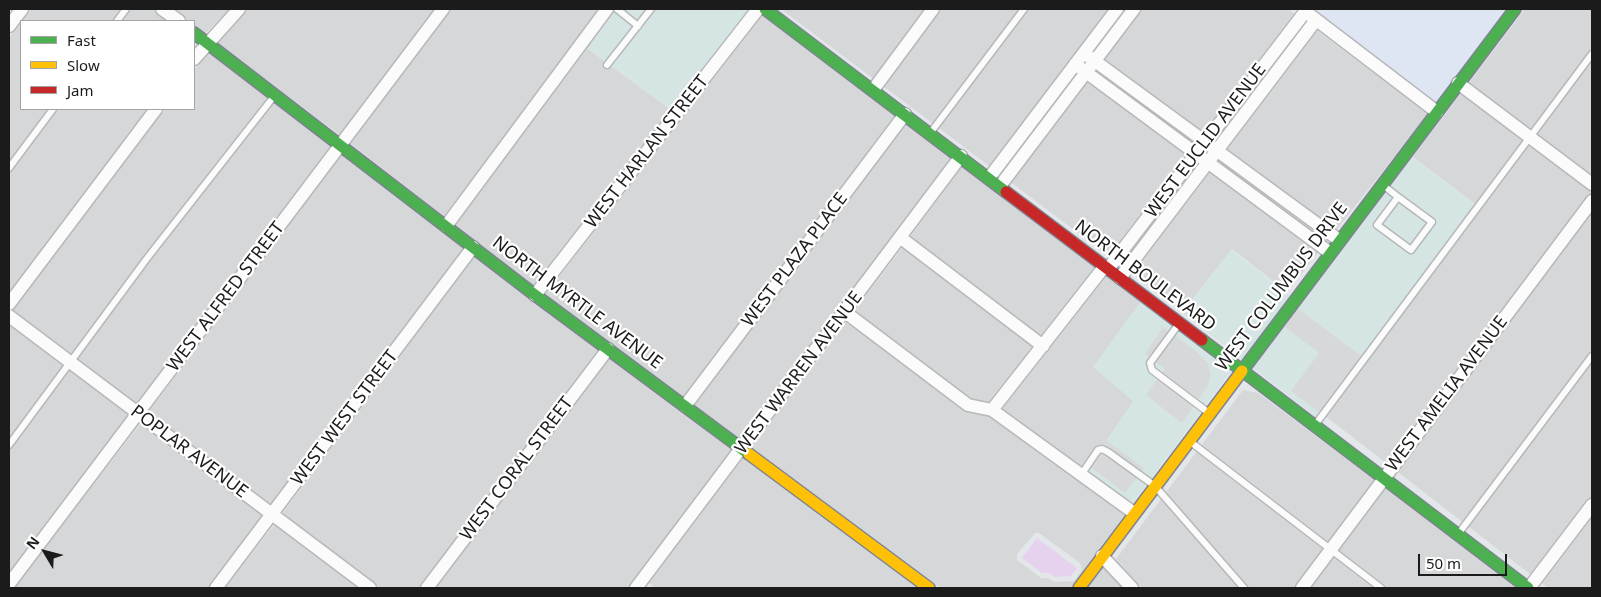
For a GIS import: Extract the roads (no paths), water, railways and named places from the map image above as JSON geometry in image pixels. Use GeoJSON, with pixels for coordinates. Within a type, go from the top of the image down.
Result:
{"type":"FeatureCollection","features":[{"type":"Feature","properties":{"kind":"street"},"geometry":{"type":"LineString","coordinates":[[9,26],[22,9]]}},
{"type":"Feature","properties":{"kind":"street"},"geometry":{"type":"LineString","coordinates":[[162,9],[178,20]]}},
{"type":"Feature","properties":{"kind":"street"},"geometry":{"type":"LineString","coordinates":[[195,58],[206,42],[239,9]]}},
{"type":"Feature","properties":{"kind":"street","name":"WEST ALFRED STREET"},"geometry":{"type":"LineString","coordinates":[[9,584],[443,9]]}},
{"type":"Feature","properties":{"kind":"street"},"geometry":{"type":"LineString","coordinates":[[446,226],[607,9]]}},
{"type":"Feature","properties":{"kind":"street","name":"WEST HARLAN STREET"},"geometry":{"type":"LineString","coordinates":[[536,295],[758,9]]}},
{"type":"Feature","properties":{"kind":"street","name":"NORTH BOULEVARD"},"geometry":{"type":"LineString","coordinates":[[766,9],[1529,588]]}},
{"type":"Feature","properties":{"kind":"street"},"geometry":{"type":"LineString","coordinates":[[873,90],[933,9]]}},
{"type":"Feature","properties":{"kind":"street"},"geometry":{"type":"LineString","coordinates":[[989,178],[1117,9]]}},
{"type":"Feature","properties":{"kind":"street"},"geometry":{"type":"LineString","coordinates":[[1000,186],[1134,9]]}},
{"type":"Feature","properties":{"kind":"street","name":"WEST COLUMBUS DRIVE"},"geometry":{"type":"LineString","coordinates":[[1079,588],[1241,370],[1515,9]]}},
{"type":"Feature","properties":{"kind":"street"},"geometry":{"type":"LineString","coordinates":[[1303,10],[1437,112]]}},
{"type":"Feature","properties":{"kind":"street","name":"WEST EUCLID AVENUE"},"geometry":{"type":"LineString","coordinates":[[992,410],[1197,153],[1303,10]]}},
{"type":"Feature","properties":{"kind":"street","name":"WEST EUCLID AVENUE"},"geometry":{"type":"LineString","coordinates":[[1120,278],[1316,20]]}},
{"type":"Feature","properties":{"kind":"street","name":"NORTH MYRTLE AVENUE"},"geometry":{"type":"LineString","coordinates":[[195,34],[536,295],[929,588]]}},
{"type":"Feature","properties":{"kind":"street"},"geometry":{"type":"LineString","coordinates":[[1084,53],[1339,240]]}},
{"type":"Feature","properties":{"kind":"street"},"geometry":{"type":"LineString","coordinates":[[1075,64],[1330,252]]}},
{"type":"Feature","properties":{"kind":"street"},"geometry":{"type":"LineString","coordinates":[[1458,84],[1592,184]]}},
{"type":"Feature","properties":{"kind":"street"},"geometry":{"type":"LineString","coordinates":[[9,304],[155,110]]}},
{"type":"Feature","properties":{"kind":"street","name":"WEST PLAZA PLACE"},"geometry":{"type":"LineString","coordinates":[[685,406],[905,114]]}},
{"type":"Feature","properties":{"kind":"street","name":"WEST WARREN AVENUE"},"geometry":{"type":"LineString","coordinates":[[640,587],[961,156]]}},
{"type":"Feature","properties":{"kind":"street","name":"WEST AMELIA AVENUE"},"geometry":{"type":"LineString","coordinates":[[1302,588],[1592,201]]}},
{"type":"Feature","properties":{"kind":"street"},"geometry":{"type":"LineString","coordinates":[[901,238],[1043,346]]}},
{"type":"Feature","properties":{"kind":"street","name":"WEST WEST STREET"},"geometry":{"type":"LineString","coordinates":[[216,588],[273,515],[473,247]]}},
{"type":"Feature","properties":{"kind":"street"},"geometry":{"type":"LineString","coordinates":[[845,312],[968,405],[992,410],[1134,513]]}},
{"type":"Feature","properties":{"kind":"street","name":"POPLAR AVENUE"},"geometry":{"type":"LineString","coordinates":[[9,316],[370,588]]}},
{"type":"Feature","properties":{"kind":"street","name":"WEST CORAL STREET"},"geometry":{"type":"LineString","coordinates":[[427,588],[608,349]]}},
{"type":"Feature","properties":{"kind":"street"},"geometry":{"type":"LineString","coordinates":[[1529,588],[1592,505]]}},
{"type":"Feature","properties":{"kind":"street"},"geometry":{"type":"LineString","coordinates":[[1102,556],[1132,588]]}},
{"type":"Feature","properties":{"kind":"lane"},"geometry":{"type":"LineString","coordinates":[[118,20],[126,9]]}},
{"type":"Feature","properties":{"kind":"lane"},"geometry":{"type":"LineString","coordinates":[[617,9],[638,26]]}},
{"type":"Feature","properties":{"kind":"lane"},"geometry":{"type":"LineString","coordinates":[[607,65],[650,9]]}},
{"type":"Feature","properties":{"kind":"lane"},"geometry":{"type":"LineString","coordinates":[[930,133],[1024,9]]}},
{"type":"Feature","properties":{"kind":"lane"},"geometry":{"type":"LineString","coordinates":[[1314,426],[1592,54]]}},
{"type":"Feature","properties":{"kind":"lane"},"geometry":{"type":"LineString","coordinates":[[9,444],[69,362],[276,94]]}},
{"type":"Feature","properties":{"kind":"lane"},"geometry":{"type":"LineString","coordinates":[[9,168],[52,110]]}},
{"type":"Feature","properties":{"kind":"lane"},"geometry":{"type":"LineString","coordinates":[[1382,184],[1432,222],[1411,250],[1377,224],[1398,197]]}},
{"type":"Feature","properties":{"kind":"lane"},"geometry":{"type":"LineString","coordinates":[[1179,324],[1150,363],[1152,370],[1209,413]]}},
{"type":"Feature","properties":{"kind":"lane"},"geometry":{"type":"LineString","coordinates":[[1457,535],[1592,356]]}},
{"type":"Feature","properties":{"kind":"lane"},"geometry":{"type":"LineString","coordinates":[[1189,440],[1381,588]]}},
{"type":"Feature","properties":{"kind":"lane"},"geometry":{"type":"LineString","coordinates":[[1081,475],[1098,450],[1102,449],[1155,486],[1244,588]]}}]}
